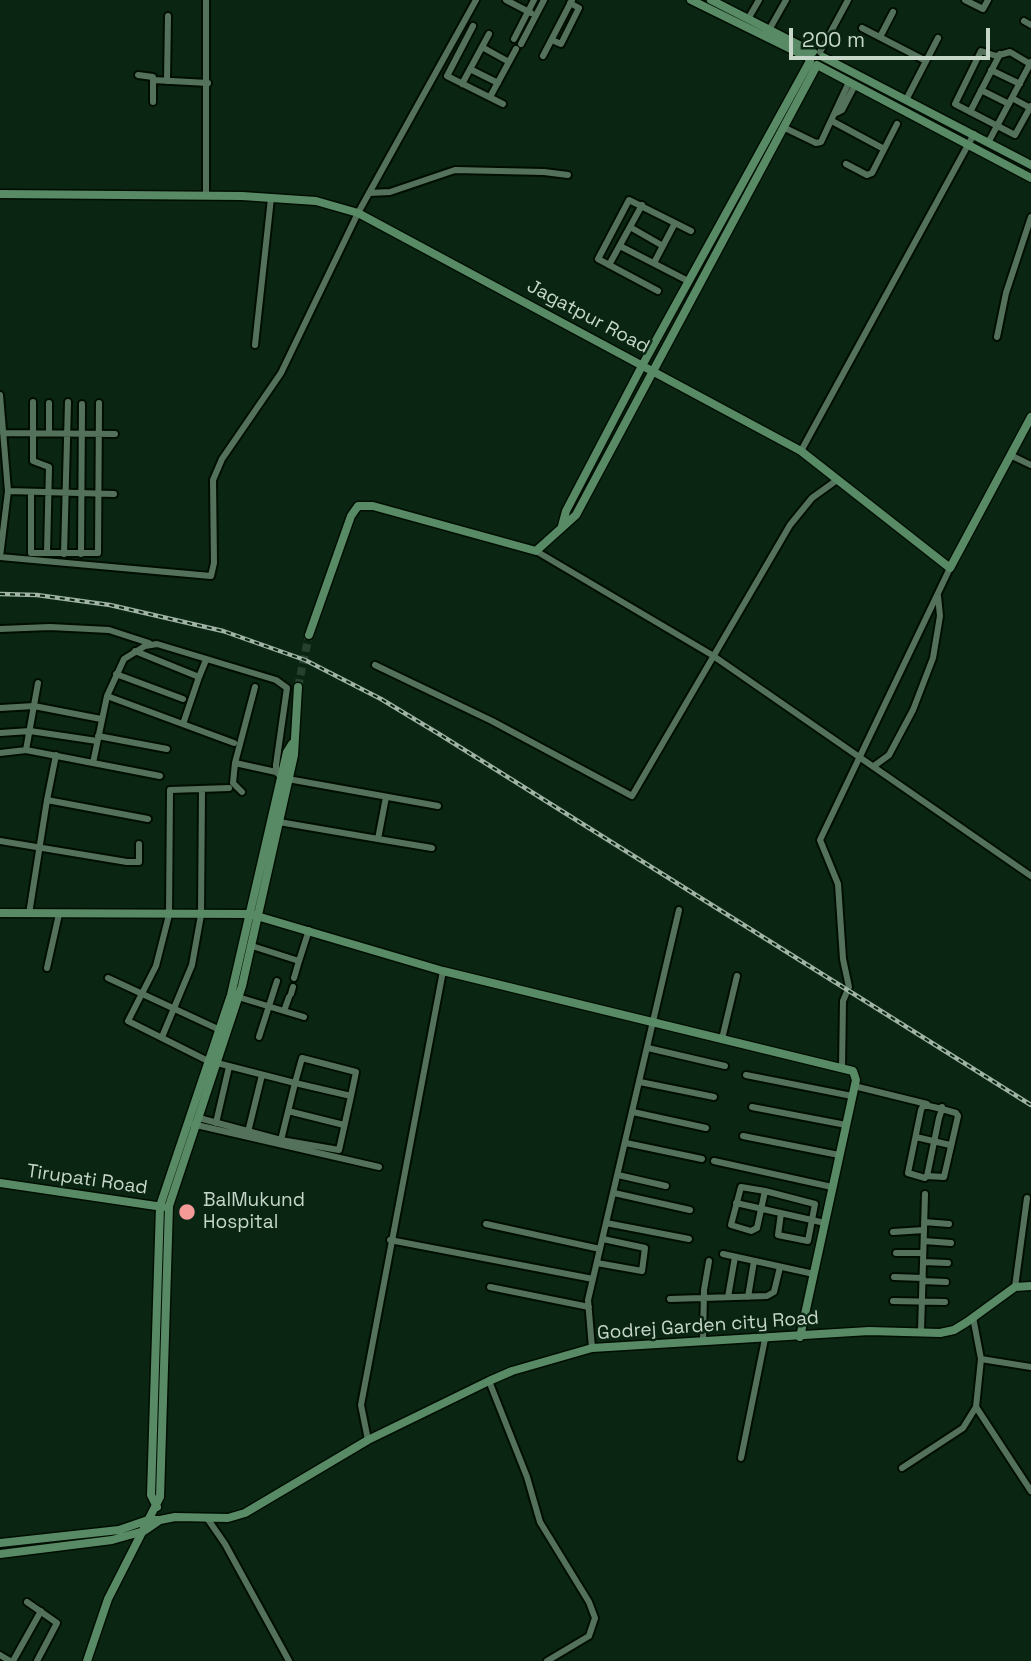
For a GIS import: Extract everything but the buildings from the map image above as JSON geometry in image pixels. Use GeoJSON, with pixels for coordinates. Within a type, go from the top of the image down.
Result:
{"type":"FeatureCollection","features":[{"type":"Feature","properties":{"kind":"street"},"geometry":{"type":"LineString","coordinates":[[206,0],[206,196]]}},
{"type":"Feature","properties":{"kind":"street"},"geometry":{"type":"LineString","coordinates":[[0,395],[9,491],[2,527],[0,558],[211,576],[214,563],[213,480],[228,448],[281,373],[358,213],[476,0]]}},
{"type":"Feature","properties":{"kind":"street"},"geometry":{"type":"LineString","coordinates":[[506,0],[536,16]]}},
{"type":"Feature","properties":{"kind":"street"},"geometry":{"type":"LineString","coordinates":[[514,39],[534,0]]}},
{"type":"Feature","properties":{"kind":"street"},"geometry":{"type":"LineString","coordinates":[[490,97],[544,0]]}},
{"type":"Feature","properties":{"kind":"street"},"geometry":{"type":"LineString","coordinates":[[691,0],[906,100],[1031,165]]}},
{"type":"Feature","properties":{"kind":"street"},"geometry":{"type":"LineString","coordinates":[[711,0],[769,30],[852,84],[1031,178]]}},
{"type":"Feature","properties":{"kind":"street"},"geometry":{"type":"LineString","coordinates":[[748,19],[759,0]]}},
{"type":"Feature","properties":{"kind":"street"},"geometry":{"type":"LineString","coordinates":[[769,30],[786,0]]}},
{"type":"Feature","properties":{"kind":"street"},"geometry":{"type":"LineString","coordinates":[[562,526],[566,511],[688,281],[848,0]]}},
{"type":"Feature","properties":{"kind":"street"},"geometry":{"type":"LineString","coordinates":[[965,0],[983,9],[988,0]]}},
{"type":"Feature","properties":{"kind":"street"},"geometry":{"type":"LineString","coordinates":[[543,56],[571,2]]}},
{"type":"Feature","properties":{"kind":"street"},"geometry":{"type":"LineString","coordinates":[[880,37],[893,12]]}},
{"type":"Feature","properties":{"kind":"street"},"geometry":{"type":"LineString","coordinates":[[167,81],[168,16]]}},
{"type":"Feature","properties":{"kind":"street"},"geometry":{"type":"LineString","coordinates":[[1024,21],[1031,25]]}},
{"type":"Feature","properties":{"kind":"street"},"geometry":{"type":"LineString","coordinates":[[473,26],[447,76],[503,104]]}},
{"type":"Feature","properties":{"kind":"street"},"geometry":{"type":"LineString","coordinates":[[862,28],[926,61]]}},
{"type":"Feature","properties":{"kind":"street"},"geometry":{"type":"LineString","coordinates":[[462,84],[489,34]]}},
{"type":"Feature","properties":{"kind":"street"},"geometry":{"type":"LineString","coordinates":[[906,100],[938,38]]}},
{"type":"Feature","properties":{"kind":"street"},"geometry":{"type":"LineString","coordinates":[[451,45],[476,57]]}},
{"type":"Feature","properties":{"kind":"street"},"geometry":{"type":"LineString","coordinates":[[482,47],[509,62]]}},
{"type":"Feature","properties":{"kind":"street"},"geometry":{"type":"LineString","coordinates":[[981,90],[1011,101],[1030,107],[1016,135],[997,127],[955,104],[981,51],[1000,54],[1010,52],[1030,63],[1028,73],[1020,84],[1011,101],[997,127],[989,141]]}},
{"type":"Feature","properties":{"kind":"street"},"geometry":{"type":"LineString","coordinates":[[970,112],[1000,54]]}},
{"type":"Feature","properties":{"kind":"street"},"geometry":{"type":"LineString","coordinates":[[536,551],[576,516],[785,128],[815,58]]}},
{"type":"Feature","properties":{"kind":"street"},"geometry":{"type":"LineString","coordinates":[[470,69],[498,83]]}},
{"type":"Feature","properties":{"kind":"street"},"geometry":{"type":"LineString","coordinates":[[991,70],[1020,84]]}},
{"type":"Feature","properties":{"kind":"street"},"geometry":{"type":"LineString","coordinates":[[138,75],[151,75],[153,102]]}},
{"type":"Feature","properties":{"kind":"street"},"geometry":{"type":"LineString","coordinates":[[153,80],[208,83]]}},
{"type":"Feature","properties":{"kind":"street"},"geometry":{"type":"LineString","coordinates":[[785,128],[819,143],[836,113],[842,110],[852,84]]}},
{"type":"Feature","properties":{"kind":"street"},"geometry":{"type":"LineString","coordinates":[[832,121],[884,149]]}},
{"type":"Feature","properties":{"kind":"street"},"geometry":{"type":"LineString","coordinates":[[846,164],[869,175],[897,124]]}},
{"type":"Feature","properties":{"kind":"street"},"geometry":{"type":"LineString","coordinates":[[801,451],[974,134]]}},
{"type":"Feature","properties":{"kind":"street"},"geometry":{"type":"LineString","coordinates":[[369,193],[390,192],[455,170],[544,172],[568,176]]}},
{"type":"Feature","properties":{"kind":"street","name":"Jagatpur Road"},"geometry":{"type":"LineString","coordinates":[[0,194],[271,198],[316,201],[358,213],[655,370],[801,451],[950,568]]}},
{"type":"Feature","properties":{"kind":"street"},"geometry":{"type":"LineString","coordinates":[[255,345],[271,198]]}},
{"type":"Feature","properties":{"kind":"street"},"geometry":{"type":"LineString","coordinates":[[658,291],[598,257],[623,211],[631,199],[691,231]]}},
{"type":"Feature","properties":{"kind":"street"},"geometry":{"type":"LineString","coordinates":[[609,265],[642,205]]}},
{"type":"Feature","properties":{"kind":"street"},"geometry":{"type":"LineString","coordinates":[[996,337],[1006,293],[1031,217]]}},
{"type":"Feature","properties":{"kind":"street"},"geometry":{"type":"LineString","coordinates":[[654,263],[675,223]]}},
{"type":"Feature","properties":{"kind":"street"},"geometry":{"type":"LineString","coordinates":[[630,227],[663,246]]}},
{"type":"Feature","properties":{"kind":"street"},"geometry":{"type":"LineString","coordinates":[[620,246],[688,281]]}},
{"type":"Feature","properties":{"kind":"street"},"geometry":{"type":"LineString","coordinates":[[33,402],[33,461],[49,467],[47,553]]}},
{"type":"Feature","properties":{"kind":"street"},"geometry":{"type":"LineString","coordinates":[[64,554],[68,402]]}},
{"type":"Feature","properties":{"kind":"street"},"geometry":{"type":"LineString","coordinates":[[49,403],[49,433]]}},
{"type":"Feature","properties":{"kind":"street"},"geometry":{"type":"LineString","coordinates":[[31,492],[31,553],[98,553],[99,403]]}},
{"type":"Feature","properties":{"kind":"street"},"geometry":{"type":"LineString","coordinates":[[81,554],[82,404]]}},
{"type":"Feature","properties":{"kind":"street"},"geometry":{"type":"LineString","coordinates":[[842,1068],[843,1001],[849,986],[843,959],[838,884],[820,840],[950,568],[1031,417]]}},
{"type":"Feature","properties":{"kind":"street"},"geometry":{"type":"LineString","coordinates":[[3,433],[115,434]]}},
{"type":"Feature","properties":{"kind":"street"},"geometry":{"type":"LineString","coordinates":[[1010,455],[1031,465]]}},
{"type":"Feature","properties":{"kind":"street"},"geometry":{"type":"LineString","coordinates":[[593,460],[603,466]]}},
{"type":"Feature","properties":{"kind":"street"},"geometry":{"type":"LineString","coordinates":[[375,665],[492,721],[632,796],[790,525],[812,498],[837,480]]}},
{"type":"Feature","properties":{"kind":"street"},"geometry":{"type":"LineString","coordinates":[[9,491],[114,494]]}},
{"type":"Feature","properties":{"kind":"street"},"geometry":{"type":"LineString","coordinates":[[309,635],[351,516],[358,506],[373,506],[536,551],[712,656],[1031,876]]}},
{"type":"Feature","properties":{"kind":"street"},"geometry":{"type":"LineString","coordinates":[[874,766],[889,755],[913,710],[933,658],[940,616],[938,594]]}},
{"type":"Feature","properties":{"kind":"street"},"geometry":{"type":"LineString","coordinates":[[0,629],[50,626],[109,630],[276,680],[287,688],[279,822],[259,916],[238,997],[212,1062],[194,1122]]}},
{"type":"Feature","properties":{"kind":"street"},"geometry":{"type":"LineString","coordinates":[[93,762],[107,696],[116,674],[124,659],[151,644]]}},
{"type":"Feature","properties":{"kind":"street"},"geometry":{"type":"LineString","coordinates":[[135,651],[199,677]]}},
{"type":"Feature","properties":{"kind":"street"},"geometry":{"type":"LineString","coordinates":[[183,724],[206,660]]}},
{"type":"Feature","properties":{"kind":"street"},"geometry":{"type":"LineString","coordinates":[[116,674],[183,699]]}},
{"type":"Feature","properties":{"kind":"street"},"geometry":{"type":"LineString","coordinates":[[26,750],[38,683]]}},
{"type":"Feature","properties":{"kind":"street"},"geometry":{"type":"LineString","coordinates":[[242,792],[233,783],[235,763],[255,687]]}},
{"type":"Feature","properties":{"kind":"street"},"geometry":{"type":"LineString","coordinates":[[87,1661],[108,1599],[160,1497],[164,1207],[194,1122],[231,995],[286,752],[292,744],[298,687]]}},
{"type":"Feature","properties":{"kind":"street"},"geometry":{"type":"LineString","coordinates":[[107,696],[234,743]]}},
{"type":"Feature","properties":{"kind":"street"},"geometry":{"type":"LineString","coordinates":[[0,708],[34,706],[101,719]]}},
{"type":"Feature","properties":{"kind":"street"},"geometry":{"type":"LineString","coordinates":[[0,733],[30,731],[167,749]]}},
{"type":"Feature","properties":{"kind":"street"},"geometry":{"type":"LineString","coordinates":[[0,753],[26,750],[160,776]]}},
{"type":"Feature","properties":{"kind":"street"},"geometry":{"type":"LineString","coordinates":[[29,914],[56,755]]}},
{"type":"Feature","properties":{"kind":"street"},"geometry":{"type":"LineString","coordinates":[[235,763],[282,776],[438,806]]}},
{"type":"Feature","properties":{"kind":"street"},"geometry":{"type":"LineString","coordinates":[[229,788],[170,790],[169,915],[156,966],[128,1021],[212,1062],[351,1096]]}},
{"type":"Feature","properties":{"kind":"street"},"geometry":{"type":"LineString","coordinates":[[162,1037],[192,965],[201,915],[202,789]]}},
{"type":"Feature","properties":{"kind":"street"},"geometry":{"type":"LineString","coordinates":[[378,839],[386,797]]}},
{"type":"Feature","properties":{"kind":"street"},"geometry":{"type":"LineString","coordinates":[[47,800],[148,819]]}},
{"type":"Feature","properties":{"kind":"street"},"geometry":{"type":"LineString","coordinates":[[279,822],[432,849]]}},
{"type":"Feature","properties":{"kind":"street"},"geometry":{"type":"LineString","coordinates":[[0,841],[139,862],[139,844]]}},
{"type":"Feature","properties":{"kind":"street"},"geometry":{"type":"LineString","coordinates":[[592,1348],[589,1307],[593,1279],[679,910]]}},
{"type":"Feature","properties":{"kind":"street"},"geometry":{"type":"LineString","coordinates":[[0,913],[250,914],[443,971],[856,1073],[800,1337]]}},
{"type":"Feature","properties":{"kind":"street"},"geometry":{"type":"LineString","coordinates":[[47,968],[59,914]]}},
{"type":"Feature","properties":{"kind":"street"},"geometry":{"type":"LineString","coordinates":[[294,978],[309,930]]}},
{"type":"Feature","properties":{"kind":"street"},"geometry":{"type":"LineString","coordinates":[[252,946],[299,961]]}},
{"type":"Feature","properties":{"kind":"street"},"geometry":{"type":"LineString","coordinates":[[368,1440],[360,1405],[443,971]]}},
{"type":"Feature","properties":{"kind":"street"},"geometry":{"type":"LineString","coordinates":[[722,1039],[737,976]]}},
{"type":"Feature","properties":{"kind":"street"},"geometry":{"type":"LineString","coordinates":[[108,978],[220,1030]]}},
{"type":"Feature","properties":{"kind":"street"},"geometry":{"type":"LineString","coordinates":[[259,1037],[277,981]]}},
{"type":"Feature","properties":{"kind":"street"},"geometry":{"type":"LineString","coordinates":[[285,1011],[291,993]]}},
{"type":"Feature","properties":{"kind":"street"},"geometry":{"type":"LineString","coordinates":[[238,997],[304,1017]]}},
{"type":"Feature","properties":{"kind":"street"},"geometry":{"type":"LineString","coordinates":[[648,1048],[724,1066]]}},
{"type":"Feature","properties":{"kind":"street"},"geometry":{"type":"LineString","coordinates":[[194,1122],[216,1123],[281,1140],[338,1152],[355,1070],[302,1058],[281,1140]]}},
{"type":"Feature","properties":{"kind":"street"},"geometry":{"type":"LineString","coordinates":[[216,1123],[229,1067]]}},
{"type":"Feature","properties":{"kind":"street"},"geometry":{"type":"LineString","coordinates":[[746,1074],[959,1111]]}},
{"type":"Feature","properties":{"kind":"street"},"geometry":{"type":"LineString","coordinates":[[248,1132],[262,1075]]}},
{"type":"Feature","properties":{"kind":"street"},"geometry":{"type":"LineString","coordinates":[[640,1082],[713,1097]]}},
{"type":"Feature","properties":{"kind":"street"},"geometry":{"type":"LineString","coordinates":[[923,1106],[942,1108],[958,1116],[944,1177],[918,1178],[908,1173],[923,1106]]}},
{"type":"Feature","properties":{"kind":"street"},"geometry":{"type":"LineString","coordinates":[[752,1107],[846,1125]]}},
{"type":"Feature","properties":{"kind":"street"},"geometry":{"type":"LineString","coordinates":[[927,1176],[942,1108]]}},
{"type":"Feature","properties":{"kind":"street"},"geometry":{"type":"LineString","coordinates":[[288,1111],[344,1125]]}},
{"type":"Feature","properties":{"kind":"street"},"geometry":{"type":"LineString","coordinates":[[633,1112],[706,1128]]}},
{"type":"Feature","properties":{"kind":"street"},"geometry":{"type":"LineString","coordinates":[[194,1122],[379,1167]]}},
{"type":"Feature","properties":{"kind":"street"},"geometry":{"type":"LineString","coordinates":[[743,1136],[839,1155]]}},
{"type":"Feature","properties":{"kind":"street"},"geometry":{"type":"LineString","coordinates":[[916,1138],[950,1145]]}},
{"type":"Feature","properties":{"kind":"street"},"geometry":{"type":"LineString","coordinates":[[626,1143],[702,1159]]}},
{"type":"Feature","properties":{"kind":"street"},"geometry":{"type":"LineString","coordinates":[[715,1161],[832,1187]]}},
{"type":"Feature","properties":{"kind":"street"},"geometry":{"type":"LineString","coordinates":[[618,1175],[666,1186]]}},
{"type":"Feature","properties":{"kind":"street","name":"Tirupati Road"},"geometry":{"type":"LineString","coordinates":[[0,1183],[164,1207]]}},
{"type":"Feature","properties":{"kind":"street"},"geometry":{"type":"LineString","coordinates":[[765,1191],[757,1228],[742,1229],[730,1223],[741,1187],[765,1191],[812,1201],[816,1206],[808,1241],[781,1237],[777,1232],[781,1213]]}},
{"type":"Feature","properties":{"kind":"street"},"geometry":{"type":"LineString","coordinates":[[614,1193],[690,1210]]}},
{"type":"Feature","properties":{"kind":"street"},"geometry":{"type":"LineString","coordinates":[[921,1331],[925,1194]]}},
{"type":"Feature","properties":{"kind":"street"},"geometry":{"type":"LineString","coordinates":[[1027,1198],[1015,1287],[1031,1286]]}},
{"type":"Feature","properties":{"kind":"street"},"geometry":{"type":"LineString","coordinates":[[736,1203],[825,1223]]}},
{"type":"Feature","properties":{"kind":"street"},"geometry":{"type":"LineString","coordinates":[[606,1223],[689,1239]]}},
{"type":"Feature","properties":{"kind":"street"},"geometry":{"type":"LineString","coordinates":[[486,1224],[600,1249]]}},
{"type":"Feature","properties":{"kind":"street"},"geometry":{"type":"LineString","coordinates":[[893,1232],[949,1224]]}},
{"type":"Feature","properties":{"kind":"street"},"geometry":{"type":"LineString","coordinates":[[597,1264],[642,1271],[645,1248],[603,1239]]}},
{"type":"Feature","properties":{"kind":"street"},"geometry":{"type":"LineString","coordinates":[[390,1240],[593,1279]]}},
{"type":"Feature","properties":{"kind":"street"},"geometry":{"type":"LineString","coordinates":[[924,1241],[951,1243]]}},
{"type":"Feature","properties":{"kind":"street"},"geometry":{"type":"LineString","coordinates":[[895,1252],[923,1253]]}},
{"type":"Feature","properties":{"kind":"street"},"geometry":{"type":"LineString","coordinates":[[723,1254],[814,1274]]}},
{"type":"Feature","properties":{"kind":"street"},"geometry":{"type":"LineString","coordinates":[[728,1297],[735,1257]]}},
{"type":"Feature","properties":{"kind":"street"},"geometry":{"type":"LineString","coordinates":[[703,1341],[704,1298],[709,1261]]}},
{"type":"Feature","properties":{"kind":"street"},"geometry":{"type":"LineString","coordinates":[[748,1297],[754,1261]]}},
{"type":"Feature","properties":{"kind":"street"},"geometry":{"type":"LineString","coordinates":[[923,1262],[948,1263]]}},
{"type":"Feature","properties":{"kind":"street"},"geometry":{"type":"LineString","coordinates":[[670,1299],[771,1295],[780,1267]]}},
{"type":"Feature","properties":{"kind":"street"},"geometry":{"type":"LineString","coordinates":[[894,1277],[946,1282]]}},
{"type":"Feature","properties":{"kind":"street"},"geometry":{"type":"LineString","coordinates":[[490,1287],[589,1307]]}},
{"type":"Feature","properties":{"kind":"street","name":"Godrej Garden city Road"},"geometry":{"type":"LineString","coordinates":[[0,1543],[119,1530],[148,1520],[207,1518],[245,1513],[368,1440],[489,1381],[512,1371],[592,1348],[869,1331],[954,1330],[1015,1287]]}},
{"type":"Feature","properties":{"kind":"street"},"geometry":{"type":"LineString","coordinates":[[893,1301],[945,1302]]}},
{"type":"Feature","properties":{"kind":"street"},"geometry":{"type":"LineString","coordinates":[[902,1468],[963,1428],[976,1407],[981,1359],[974,1317]]}},
{"type":"Feature","properties":{"kind":"street"},"geometry":{"type":"LineString","coordinates":[[741,1458],[765,1339]]}},
{"type":"Feature","properties":{"kind":"street"},"geometry":{"type":"LineString","coordinates":[[981,1359],[1031,1367]]}},
{"type":"Feature","properties":{"kind":"street"},"geometry":{"type":"LineString","coordinates":[[489,1381],[527,1477],[540,1522],[589,1601],[595,1618],[589,1636],[547,1661]]}},
{"type":"Feature","properties":{"kind":"street"},"geometry":{"type":"LineString","coordinates":[[976,1407],[1031,1491]]}},
{"type":"Feature","properties":{"kind":"street"},"geometry":{"type":"LineString","coordinates":[[207,1518],[225,1544],[289,1661]]}},
{"type":"Feature","properties":{"kind":"street"},"geometry":{"type":"LineString","coordinates":[[0,1554],[112,1540],[144,1531],[160,1520]]}},
{"type":"Feature","properties":{"kind":"street"},"geometry":{"type":"LineString","coordinates":[[27,1602],[57,1623],[37,1661]]}},
{"type":"Feature","properties":{"kind":"street"},"geometry":{"type":"LineString","coordinates":[[0,1655],[12,1661],[41,1611]]}},
{"type":"Feature","properties":{"kind":"tunnel"},"geometry":{"type":"LineString","coordinates":[[298,687],[309,635]]}},
{"type":"Feature","properties":{"kind":"railway"},"geometry":{"type":"LineString","coordinates":[[0,594],[37,595],[110,605],[223,631],[305,660],[381,699],[439,734],[1031,1105]]}},
{"type":"Feature","properties":{"kind":"place","name":"BalMukund Hospital"},"geometry":{"type":"Point","coordinates":[187,1212]}}]}
